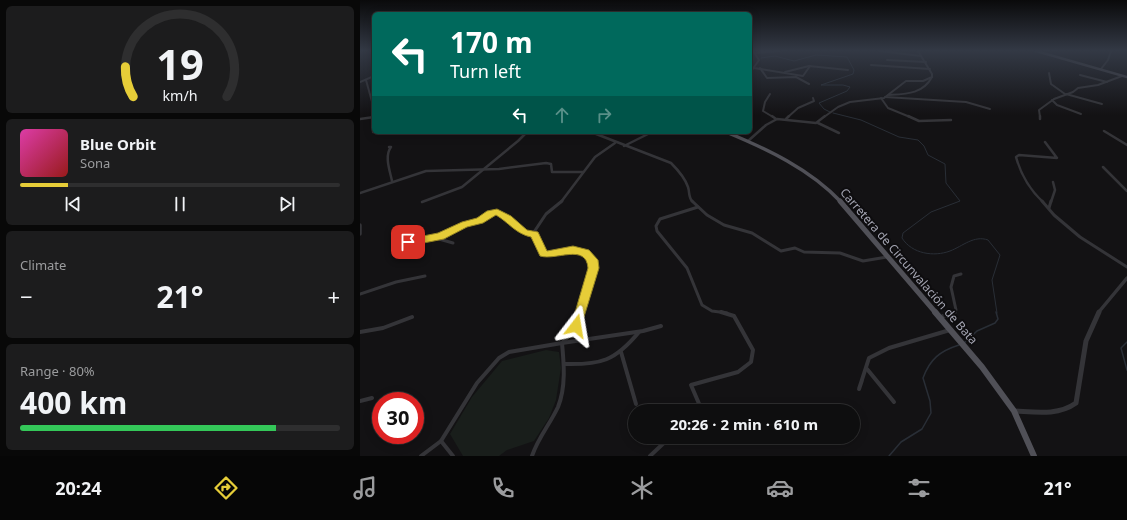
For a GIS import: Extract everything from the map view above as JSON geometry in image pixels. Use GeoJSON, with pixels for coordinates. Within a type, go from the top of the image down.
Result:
{"type":"FeatureCollection","features":[{"type":"Feature","properties":{"kind":"main road"},"geometry":{"type":"LineString","coordinates":[[1111,72],[1127,77]]}},
{"type":"Feature","properties":{"kind":"main road","name":"Carretera de Circunvalación de Bata"},"geometry":{"type":"LineString","coordinates":[[731,134],[790,162],[816,180],[840,201],[966,348],[1014,411],[1034,456]]}},
{"type":"Feature","properties":{"kind":"street"},"geometry":{"type":"LineString","coordinates":[[763,72],[767,78],[796,77],[809,84]]}},
{"type":"Feature","properties":{"kind":"street"},"geometry":{"type":"LineString","coordinates":[[786,72],[804,76],[806,72]]}},
{"type":"Feature","properties":{"kind":"street"},"geometry":{"type":"LineString","coordinates":[[931,72],[932,77]]}},
{"type":"Feature","properties":{"kind":"street"},"geometry":{"type":"LineString","coordinates":[[1049,73],[1051,84],[1065,94],[1102,104]]}},
{"type":"Feature","properties":{"kind":"street"},"geometry":{"type":"LineString","coordinates":[[1080,75],[1107,82]]}},
{"type":"Feature","properties":{"kind":"street"},"geometry":{"type":"LineString","coordinates":[[1040,118],[1039,110],[1052,100],[1084,86],[1096,86],[1122,76]]}},
{"type":"Feature","properties":{"kind":"street"},"geometry":{"type":"LineString","coordinates":[[360,82],[372,77]]}},
{"type":"Feature","properties":{"kind":"street"},"geometry":{"type":"LineString","coordinates":[[886,97],[906,81],[923,81],[932,77]]}},
{"type":"Feature","properties":{"kind":"street"},"geometry":{"type":"LineString","coordinates":[[889,95],[916,93],[923,88],[932,77]]}},
{"type":"Feature","properties":{"kind":"street"},"geometry":{"type":"LineString","coordinates":[[366,80],[372,102]]}},
{"type":"Feature","properties":{"kind":"street"},"geometry":{"type":"LineString","coordinates":[[770,94],[765,102],[763,111],[776,119]]}},
{"type":"Feature","properties":{"kind":"street"},"geometry":{"type":"LineString","coordinates":[[818,123],[838,107],[852,101],[886,97],[968,103],[990,110]]}},
{"type":"Feature","properties":{"kind":"street"},"geometry":{"type":"LineString","coordinates":[[786,118],[798,108],[812,103],[814,100],[813,98]]}},
{"type":"Feature","properties":{"kind":"street"},"geometry":{"type":"LineString","coordinates":[[881,98],[888,108],[919,121],[952,120]]}},
{"type":"Feature","properties":{"kind":"street"},"geometry":{"type":"LineString","coordinates":[[1052,100],[1058,106],[1081,114]]}},
{"type":"Feature","properties":{"kind":"street"},"geometry":{"type":"LineString","coordinates":[[360,119],[372,116]]}},
{"type":"Feature","properties":{"kind":"street"},"geometry":{"type":"LineString","coordinates":[[748,141],[776,119],[786,118],[810,123],[818,123],[839,133]]}},
{"type":"Feature","properties":{"kind":"street"},"geometry":{"type":"LineString","coordinates":[[1104,131],[1127,145]]}},
{"type":"Feature","properties":{"kind":"street"},"geometry":{"type":"LineString","coordinates":[[422,202],[432,196],[447,194],[459,189],[513,146],[525,134]]}},
{"type":"Feature","properties":{"kind":"street"},"geometry":{"type":"LineString","coordinates":[[595,134],[615,143],[671,163],[680,172],[688,187],[690,200],[698,207],[724,225],[752,233],[781,251],[794,248],[804,252],[840,253],[863,261],[887,257]]}},
{"type":"Feature","properties":{"kind":"street"},"geometry":{"type":"LineString","coordinates":[[624,146],[648,134]]}},
{"type":"Feature","properties":{"kind":"street"},"geometry":{"type":"LineString","coordinates":[[1045,142],[1057,158],[1019,155],[1016,157],[1019,169],[1032,192],[1074,233],[1127,267]]}},
{"type":"Feature","properties":{"kind":"street"},"geometry":{"type":"LineString","coordinates":[[532,456],[536,445],[551,421],[558,406],[563,384],[564,364],[562,343],[576,326],[594,263],[589,256],[579,250],[551,255],[543,254],[534,234],[535,228],[546,214],[564,200],[583,172],[598,155],[615,143]]}},
{"type":"Feature","properties":{"kind":"street"},"geometry":{"type":"LineString","coordinates":[[389,147],[391,147],[388,151],[388,161],[392,181]]}},
{"type":"Feature","properties":{"kind":"street"},"geometry":{"type":"LineString","coordinates":[[360,193],[392,181],[426,172],[500,169],[546,163],[552,164],[552,172],[583,172]]}},
{"type":"Feature","properties":{"kind":"street"},"geometry":{"type":"LineString","coordinates":[[1103,167],[1127,191]]}},
{"type":"Feature","properties":{"kind":"street"},"geometry":{"type":"LineString","coordinates":[[1050,208],[1054,190],[1053,182]]}},
{"type":"Feature","properties":{"kind":"street"},"geometry":{"type":"LineString","coordinates":[[698,207],[660,219],[656,226],[657,231],[686,266],[694,281],[695,291],[701,304],[712,312],[734,316],[753,350],[751,362],[742,370],[691,385],[699,404]]}},
{"type":"Feature","properties":{"kind":"street"},"geometry":{"type":"LineString","coordinates":[[408,242],[440,236],[465,224],[480,221],[490,213],[497,212],[508,218],[524,232],[534,234]]}},
{"type":"Feature","properties":{"kind":"street"},"geometry":{"type":"LineString","coordinates":[[360,225],[360,234]]}},
{"type":"Feature","properties":{"kind":"street"},"geometry":{"type":"LineString","coordinates":[[432,238],[453,243]]}},
{"type":"Feature","properties":{"kind":"street"},"geometry":{"type":"LineString","coordinates":[[940,317],[954,313],[956,310],[951,289],[951,281],[952,277],[961,274]]}},
{"type":"Feature","properties":{"kind":"street"},"geometry":{"type":"LineString","coordinates":[[360,294],[396,282],[425,276]]}},
{"type":"Feature","properties":{"kind":"street"},"geometry":{"type":"LineString","coordinates":[[1014,411],[1057,412],[1069,409],[1076,403],[1086,343],[1093,322],[1104,305],[1127,278]]}},
{"type":"Feature","properties":{"kind":"street"},"geometry":{"type":"LineString","coordinates":[[360,332],[383,328],[412,317]]}},
{"type":"Feature","properties":{"kind":"street"},"geometry":{"type":"LineString","coordinates":[[421,456],[441,441],[477,383],[499,358],[510,352],[639,332],[661,326]]}},
{"type":"Feature","properties":{"kind":"street"},"geometry":{"type":"LineString","coordinates":[[862,380],[859,389],[867,369],[869,358],[880,352],[950,330]]}},
{"type":"Feature","properties":{"kind":"street"},"geometry":{"type":"LineString","coordinates":[[564,364],[598,365],[606,362],[621,352],[639,332]]}},
{"type":"Feature","properties":{"kind":"street"},"geometry":{"type":"LineString","coordinates":[[621,352],[636,404]]}},
{"type":"Feature","properties":{"kind":"street"},"geometry":{"type":"LineString","coordinates":[[867,369],[882,385],[894,402]]}},
{"type":"Feature","properties":{"kind":"street"},"geometry":{"type":"LineString","coordinates":[[360,401],[372,398]]}},
{"type":"Feature","properties":{"kind":"street"},"geometry":{"type":"LineString","coordinates":[[441,441],[453,456]]}},
{"type":"Feature","properties":{"kind":"street"},"geometry":{"type":"LineString","coordinates":[[650,456],[663,444]]}},
{"type":"Feature","properties":{"kind":"shaded area"},"geometry":{"type":"Polygon","coordinates":[[[546,350],[559,352],[561,368],[556,400],[549,418],[534,441],[507,450],[499,456],[463,456],[450,434],[472,397],[502,361],[546,350]]]}},
{"type":"Feature","properties":{"kind":"waterway"},"geometry":{"type":"LineString","coordinates":[[830,112],[824,109],[819,103],[847,91],[850,87],[843,85],[821,85],[853,74],[853,72]]}},
{"type":"Feature","properties":{"kind":"waterway"},"geometry":{"type":"LineString","coordinates":[[833,113],[861,120],[899,137],[918,140],[924,146],[928,155],[945,164],[946,183],[960,201],[931,212],[903,233],[902,238],[911,248],[930,254],[944,253],[973,240],[988,240],[1000,255],[992,280],[997,313]]}},
{"type":"Feature","properties":{"kind":"waterway"},"geometry":{"type":"LineString","coordinates":[[964,343],[977,331],[995,323],[998,319],[996,312]]}},
{"type":"Feature","properties":{"kind":"waterway"},"geometry":{"type":"LineString","coordinates":[[1127,342],[1121,348],[1127,370]]}},
{"type":"Feature","properties":{"kind":"waterway"},"geometry":{"type":"LineString","coordinates":[[889,456],[901,442],[922,429],[931,413],[930,401],[923,378],[932,361],[946,350],[959,345]]}},
{"type":"Feature","properties":{"kind":"route"},"geometry":{"type":"LineString","coordinates":[[408,242],[440,236],[465,224],[480,221],[490,213],[497,212],[503,214],[524,232],[534,234],[543,254],[551,255],[573,250],[586,252],[593,260],[594,268],[576,326]]}}]}
